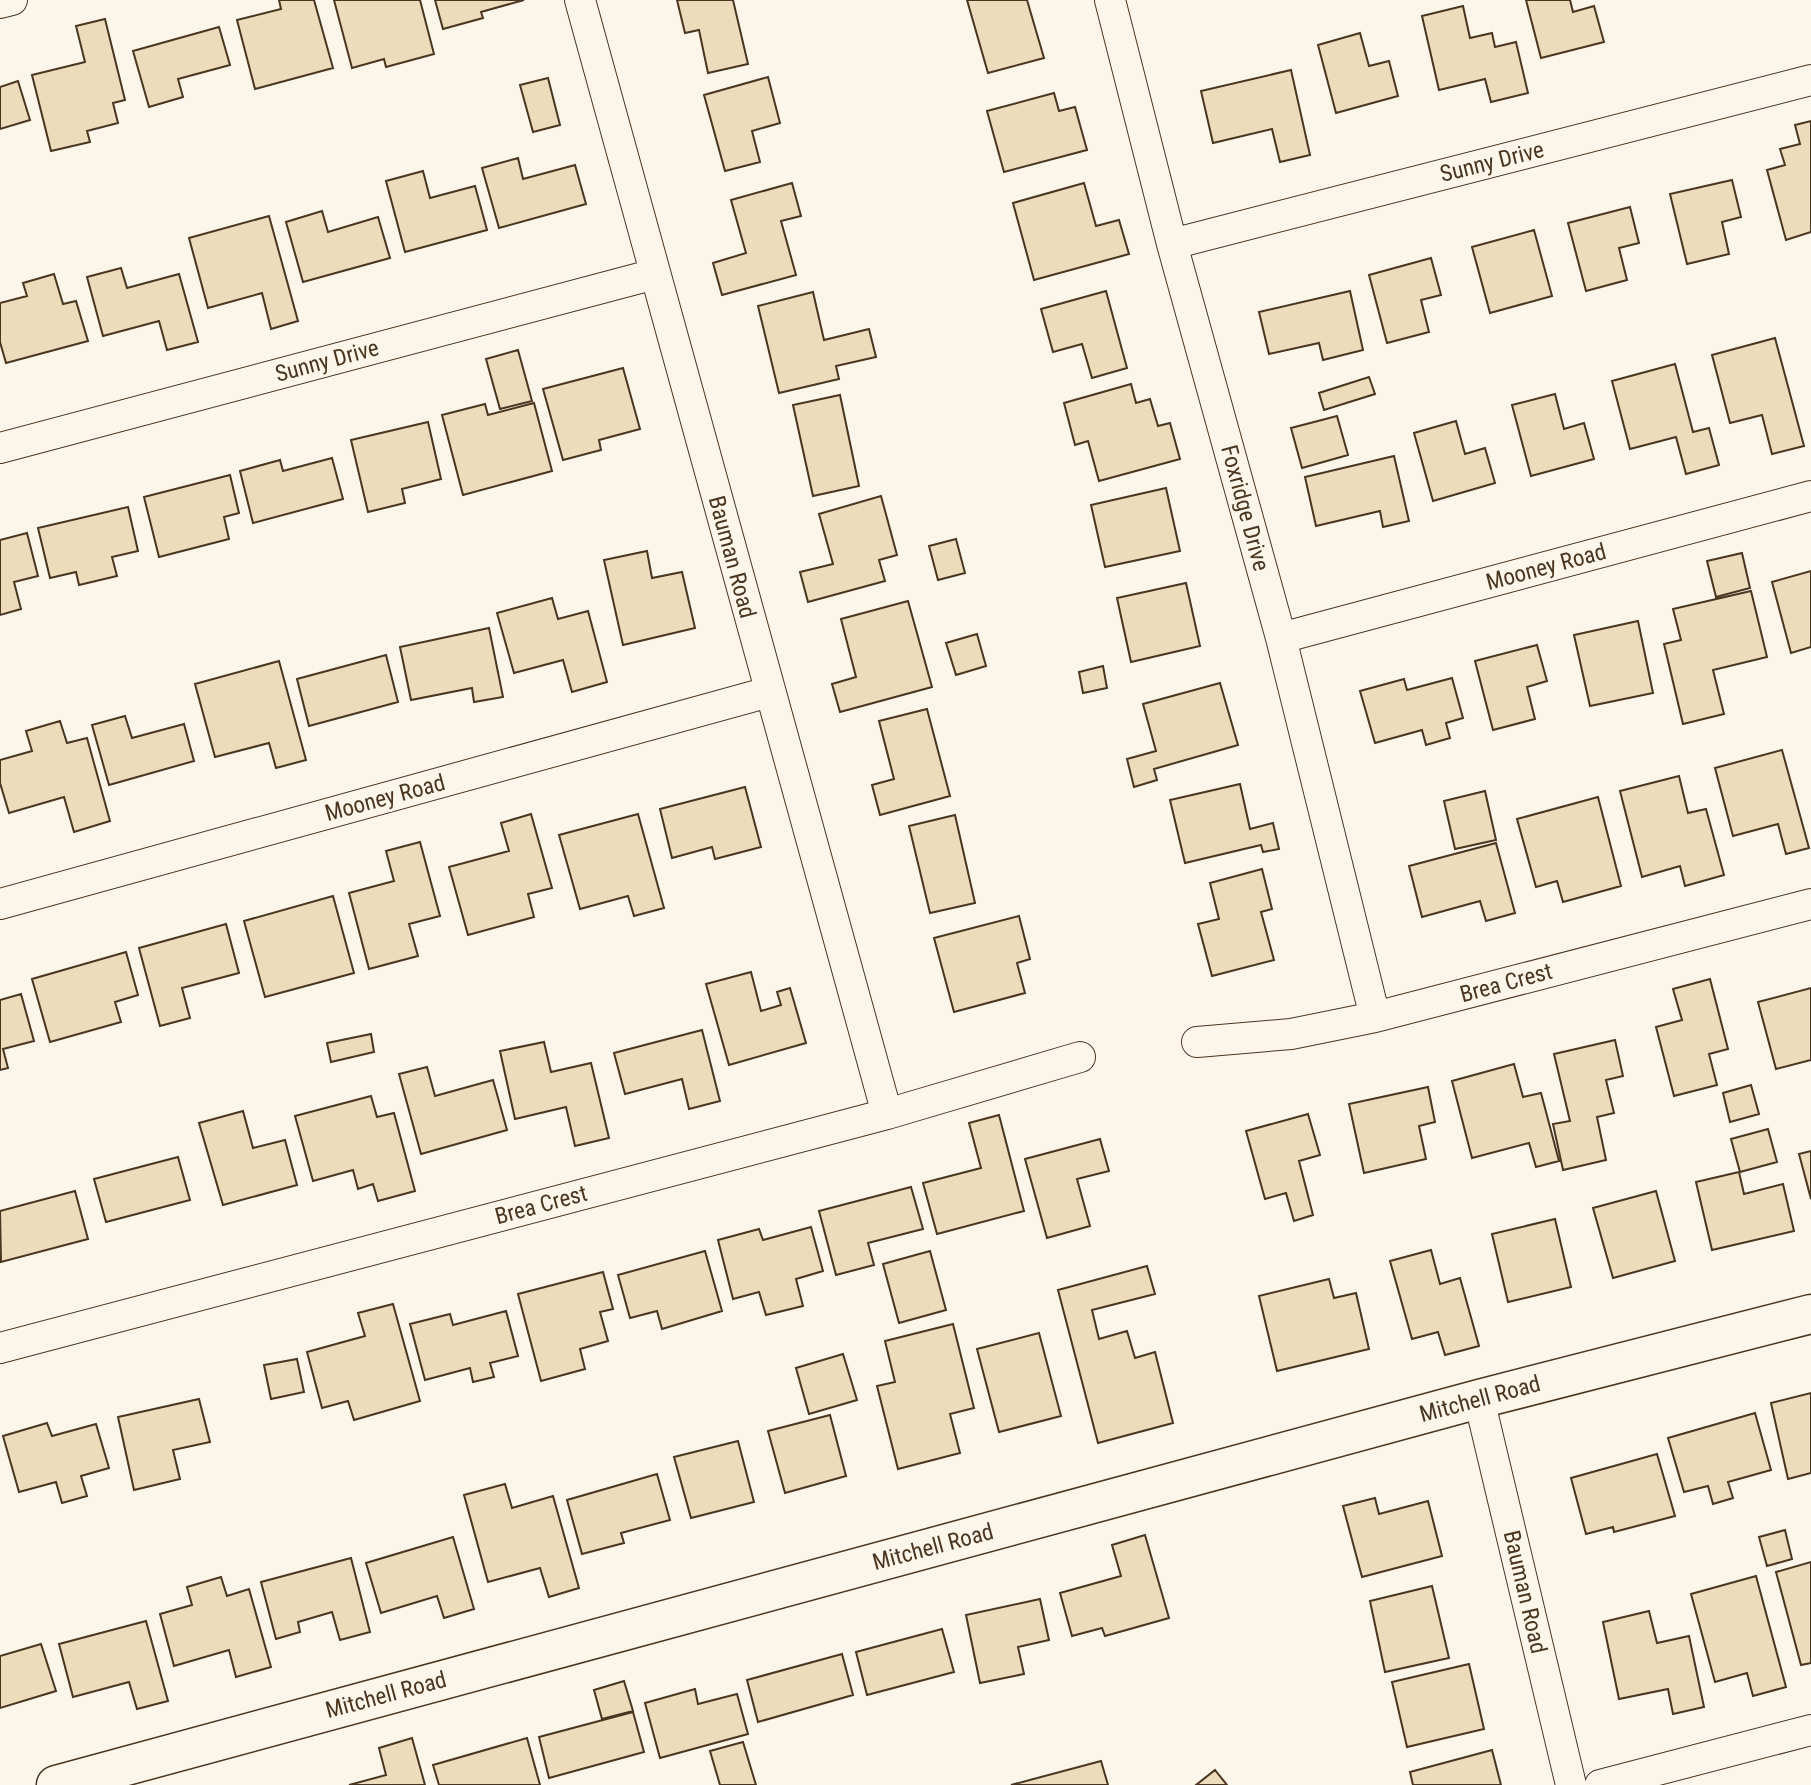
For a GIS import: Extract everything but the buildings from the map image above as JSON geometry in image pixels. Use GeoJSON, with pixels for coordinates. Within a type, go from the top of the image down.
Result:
{"type":"FeatureCollection","features":[{"type":"Feature","properties":{"kind":"street"},"geometry":{"type":"LineString","coordinates":[[0,3],[12,0]]}},
{"type":"Feature","properties":{"kind":"street","name":"Bauman Road"},"geometry":{"type":"LineString","coordinates":[[580,0],[887,1114]]}},
{"type":"Feature","properties":{"kind":"street","name":"Foxridge Drive"},"geometry":{"type":"LineString","coordinates":[[1110,0],[1172,244],[1281,638],[1375,1017]]}},
{"type":"Feature","properties":{"kind":"street","name":"Sunny Drive"},"geometry":{"type":"LineString","coordinates":[[1172,244],[1811,80]]}},
{"type":"Feature","properties":{"kind":"street","name":"Sunny Drive"},"geometry":{"type":"LineString","coordinates":[[0,448],[654,274]]}},
{"type":"Feature","properties":{"kind":"street","name":"Mooney Road"},"geometry":{"type":"LineString","coordinates":[[1281,638],[1811,496]]}},
{"type":"Feature","properties":{"kind":"street","name":"Mooney Road"},"geometry":{"type":"LineString","coordinates":[[0,904],[769,692]]}},
{"type":"Feature","properties":{"kind":"street","name":"Brea Crest"},"geometry":{"type":"LineString","coordinates":[[1197,1042],[1291,1034],[1375,1017],[1811,904]]}},
{"type":"Feature","properties":{"kind":"street","name":"Brea Crest"},"geometry":{"type":"LineString","coordinates":[[0,1348],[887,1114],[1080,1057]]}},
{"type":"Feature","properties":{"kind":"street","name":"Mitchell Road"},"geometry":{"type":"LineString","coordinates":[[56,1785],[1479,1399],[1811,1314]]}},
{"type":"Feature","properties":{"kind":"street","name":"Bauman Road"},"geometry":{"type":"LineString","coordinates":[[1479,1399],[1570,1785]]}},
{"type":"Feature","properties":{"kind":"street"},"geometry":{"type":"LineString","coordinates":[[1600,1785],[1811,1730]]}}]}
